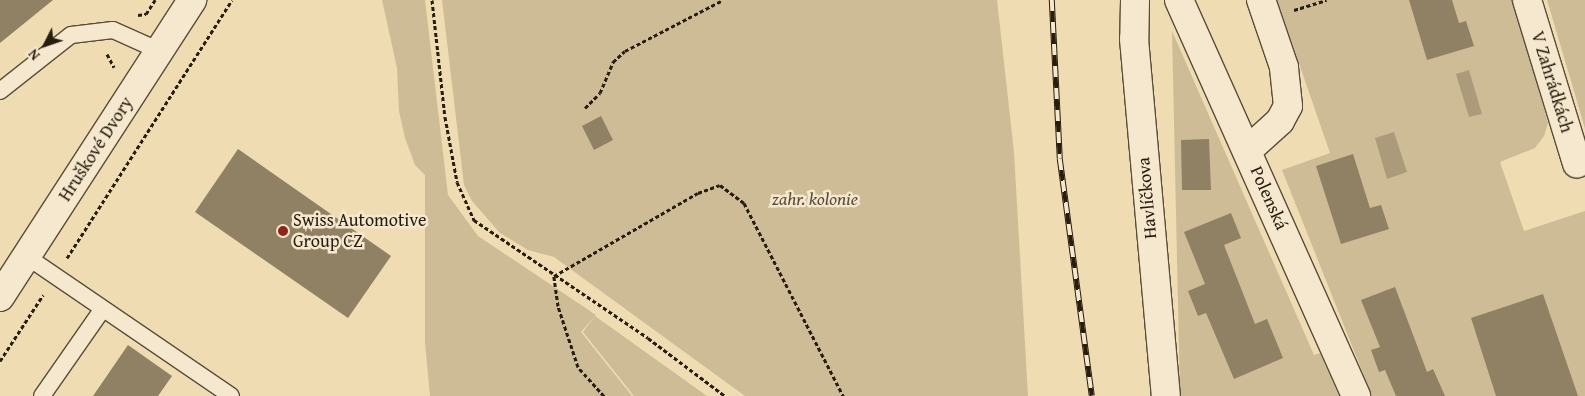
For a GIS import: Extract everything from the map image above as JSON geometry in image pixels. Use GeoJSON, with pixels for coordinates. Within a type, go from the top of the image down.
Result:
{"type":"FeatureCollection","features":[{"type":"Feature","properties":{"kind":"street","name":"Hruškové Dvory"},"geometry":{"type":"LineString","coordinates":[[0,297],[192,0]]}},
{"type":"Feature","properties":{"kind":"street","name":"Havlíčkova"},"geometry":{"type":"LineString","coordinates":[[1135,0],[1136,68],[1166,396]]}},
{"type":"Feature","properties":{"kind":"street","name":"Polenská"},"geometry":{"type":"LineString","coordinates":[[1179,0],[1248,150],[1356,396]]}},
{"type":"Feature","properties":{"kind":"street"},"geometry":{"type":"LineString","coordinates":[[1248,150],[1280,120],[1288,106],[1284,67],[1261,0]]}},
{"type":"Feature","properties":{"kind":"street","name":"V Zahrádkách"},"geometry":{"type":"LineString","coordinates":[[1527,0],[1577,164]]}},
{"type":"Feature","properties":{"kind":"lane"},"geometry":{"type":"LineString","coordinates":[[0,91],[71,35],[114,30],[160,51]]}},
{"type":"Feature","properties":{"kind":"lane"},"geometry":{"type":"LineString","coordinates":[[26,256],[102,310],[231,396]]}},
{"type":"Feature","properties":{"kind":"lane"},"geometry":{"type":"LineString","coordinates":[[42,396],[102,310]]}},
{"type":"Feature","properties":{"kind":"path"},"geometry":{"type":"LineString","coordinates":[[0,361],[232,0]]}},
{"type":"Feature","properties":{"kind":"path"},"geometry":{"type":"LineString","coordinates":[[432,0],[445,117],[457,182],[474,220],[648,338],[726,396]]}},
{"type":"Feature","properties":{"kind":"path"},"geometry":{"type":"LineString","coordinates":[[585,108],[600,93],[613,62],[625,50],[723,0]]}},
{"type":"Feature","properties":{"kind":"path"},"geometry":{"type":"LineString","coordinates":[[1314,4],[1327,0]]}},
{"type":"Feature","properties":{"kind":"path"},"geometry":{"type":"LineString","coordinates":[[109,74],[115,66],[104,51],[114,30]]}},
{"type":"Feature","properties":{"kind":"path"},"geometry":{"type":"LineString","coordinates":[[554,276],[698,193],[720,185],[744,203],[843,396]]}},
{"type":"Feature","properties":{"kind":"path"},"geometry":{"type":"LineString","coordinates":[[554,276],[558,306],[578,367],[604,396]]}},
{"type":"Feature","properties":{"kind":"green space"},"geometry":{"type":"Polygon","coordinates":[[[382,0],[425,0],[448,195],[478,236],[596,315],[581,332],[632,396],[430,396],[425,343],[425,175],[415,165],[405,138],[399,111],[397,68],[382,0]]]}},
{"type":"Feature","properties":{"kind":"green space","name":"zahr. kolonie"},"geometry":{"type":"Polygon","coordinates":[[[442,0],[997,0],[1014,152],[1028,396],[745,396],[554,257],[528,250],[500,233],[472,201],[464,185],[442,0]]]}},
{"type":"Feature","properties":{"kind":"green space"},"geometry":{"type":"Polygon","coordinates":[[[1277,0],[1514,0],[1548,123],[1544,136],[1535,148],[1500,162],[1524,231],[1585,211],[1585,396],[1372,396],[1282,170],[1330,153],[1277,0]]]}},
{"type":"Feature","properties":{"kind":"green space"},"geometry":{"type":"Polygon","coordinates":[[[1547,0],[1585,0],[1585,129],[1574,91],[1547,0]]]}},
{"type":"Feature","properties":{"kind":"green space"},"geometry":{"type":"Polygon","coordinates":[[[1172,31],[1314,355],[1320,353],[1339,396],[1180,396],[1172,31]]]}},
{"type":"Feature","properties":{"kind":"green space"},"geometry":{"type":"Polygon","coordinates":[[[595,316],[707,396],[634,396],[583,332],[595,316]]]}},
{"type":"Feature","properties":{"kind":"shaded area"},"geometry":{"type":"Polygon","coordinates":[[[1469,70],[1482,114],[1469,117],[1456,74],[1469,70]]]}},
{"type":"Feature","properties":{"kind":"shaded area"},"geometry":{"type":"Polygon","coordinates":[[[1394,132],[1407,172],[1387,179],[1375,138],[1394,132]]]}},
{"type":"Feature","properties":{"kind":"building"},"geometry":{"type":"Polygon","coordinates":[[[0,0],[53,0],[0,43],[0,0]]]}},
{"type":"Feature","properties":{"kind":"building"},"geometry":{"type":"Polygon","coordinates":[[[1409,0],[1452,0],[1459,23],[1466,21],[1474,46],[1427,60],[1409,0]]]}},
{"type":"Feature","properties":{"kind":"building"},"geometry":{"type":"Polygon","coordinates":[[[601,116],[613,140],[594,150],[582,126],[601,116]]]}},
{"type":"Feature","properties":{"kind":"building"},"geometry":{"type":"Polygon","coordinates":[[[1209,139],[1211,190],[1182,190],[1181,140],[1209,139]]]}},
{"type":"Feature","properties":{"kind":"building"},"geometry":{"type":"Polygon","coordinates":[[[238,149],[391,256],[348,318],[195,212],[238,149]]]}},
{"type":"Feature","properties":{"kind":"building"},"geometry":{"type":"Polygon","coordinates":[[[1353,154],[1370,208],[1381,205],[1389,229],[1341,244],[1316,166],[1353,154]]]}},
{"type":"Feature","properties":{"kind":"building"},"geometry":{"type":"Polygon","coordinates":[[[1231,213],[1241,238],[1224,245],[1255,324],[1267,319],[1283,358],[1234,379],[1206,313],[1198,316],[1188,291],[1205,284],[1184,232],[1231,213]]]}},
{"type":"Feature","properties":{"kind":"building"},"geometry":{"type":"Polygon","coordinates":[[[1395,287],[1427,372],[1433,369],[1445,396],[1396,396],[1385,370],[1379,372],[1371,350],[1380,347],[1361,300],[1395,287]]]}},
{"type":"Feature","properties":{"kind":"building"},"geometry":{"type":"Polygon","coordinates":[[[1543,294],[1578,396],[1496,396],[1471,318],[1543,294]]]}},
{"type":"Feature","properties":{"kind":"building"},"geometry":{"type":"Polygon","coordinates":[[[128,345],[172,376],[158,396],[93,396],[128,345]]]}},
{"type":"Feature","properties":{"kind":"railway"},"geometry":{"type":"LineString","coordinates":[[1052,0],[1060,159],[1092,396]]}},
{"type":"Feature","properties":{"kind":"place","name":"Swiss Automotive Group CZ"},"geometry":{"type":"Point","coordinates":[283,231]}}]}
